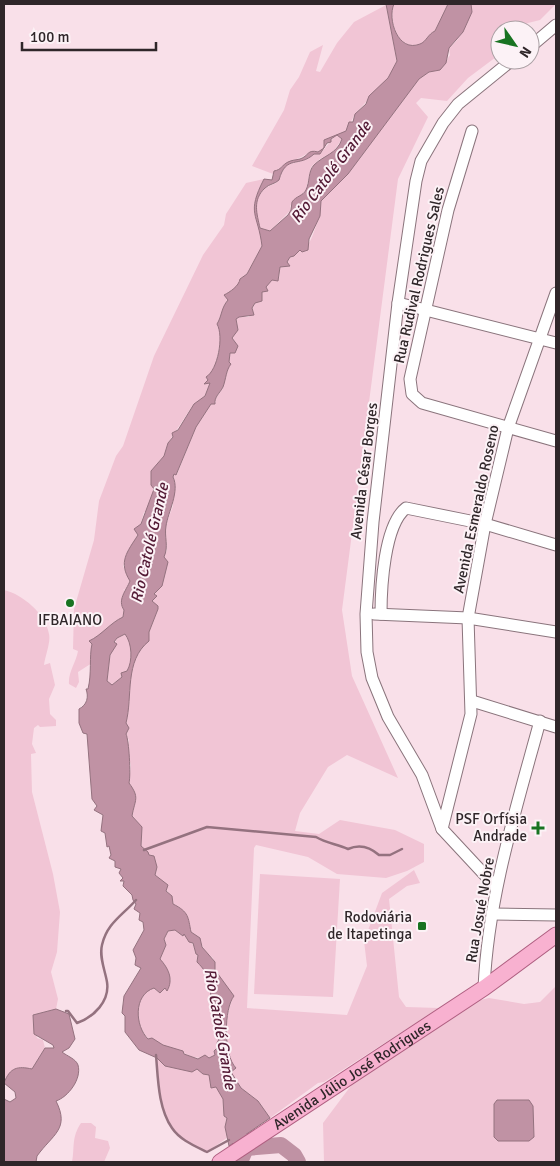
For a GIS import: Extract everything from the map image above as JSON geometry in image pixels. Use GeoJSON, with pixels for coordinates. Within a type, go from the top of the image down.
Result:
{"type":"FeatureCollection","features":[{"type":"Feature","properties":{"kind":"main road","name":"Avenida Júlio José Rodrigues"},"geometry":{"type":"LineString","coordinates":[[220,1162],[484,988],[556,934]]}},
{"type":"Feature","properties":{"kind":"street"},"geometry":{"type":"LineString","coordinates":[[540,40],[554,30]]}},
{"type":"Feature","properties":{"kind":"street","name":"Avenida César Borges"},"geometry":{"type":"LineString","coordinates":[[496,887],[442,829],[422,774],[388,717],[372,678],[367,652],[366,614],[372,522],[398,303],[411,207],[421,161],[443,124],[458,104],[500,70]]}},
{"type":"Feature","properties":{"kind":"street","name":"Rua Rudival Rodrigues Sales"},"geometry":{"type":"LineString","coordinates":[[472,132],[448,210],[410,379],[412,394],[422,403],[556,441]]}},
{"type":"Feature","properties":{"kind":"street","name":"Avenida Esmeraldo Roseno"},"geometry":{"type":"LineString","coordinates":[[442,829],[459,767],[472,701],[468,618],[485,524],[508,428],[556,293]]}},
{"type":"Feature","properties":{"kind":"street"},"geometry":{"type":"LineString","coordinates":[[398,303],[556,343]]}},
{"type":"Feature","properties":{"kind":"street"},"geometry":{"type":"LineString","coordinates":[[381,614],[383,571],[395,524],[406,508],[485,524],[556,545]]}},
{"type":"Feature","properties":{"kind":"street"},"geometry":{"type":"LineString","coordinates":[[366,614],[468,618],[556,632]]}},
{"type":"Feature","properties":{"kind":"street"},"geometry":{"type":"LineString","coordinates":[[472,701],[556,727]]}},
{"type":"Feature","properties":{"kind":"street","name":"Rua Josué Nobre"},"geometry":{"type":"LineString","coordinates":[[484,988],[485,959],[496,887],[540,722]]}},
{"type":"Feature","properties":{"kind":"street"},"geometry":{"type":"LineString","coordinates":[[492,914],[556,915]]}},
{"type":"Feature","properties":{"kind":"shaded area"},"geometry":{"type":"Polygon","coordinates":[[[394,4],[448,4],[435,31],[422,43],[412,46],[401,40],[396,33],[392,18],[394,4]]]}},
{"type":"Feature","properties":{"kind":"shaded area"},"geometry":{"type":"Polygon","coordinates":[[[471,4],[556,4],[540,20],[490,20],[490,62],[468,78],[447,101],[421,98],[416,103],[428,117],[398,179],[342,610],[352,676],[398,778],[347,755],[328,767],[300,813],[295,831],[319,834],[340,820],[395,830],[424,844],[424,862],[407,871],[386,878],[337,874],[308,857],[256,845],[254,848],[247,1008],[347,1015],[367,966],[364,941],[382,893],[414,870],[420,883],[407,886],[389,899],[399,997],[406,1007],[439,1008],[324,1082],[318,1083],[270,1118],[258,1101],[241,1088],[230,1072],[233,1065],[228,1049],[226,1032],[232,999],[228,989],[215,970],[213,958],[191,932],[182,912],[173,904],[172,896],[155,875],[148,852],[141,846],[141,829],[132,816],[129,783],[131,765],[127,752],[129,740],[125,734],[129,728],[125,723],[131,679],[136,658],[149,641],[149,632],[158,609],[152,601],[165,572],[164,557],[167,550],[165,527],[173,506],[174,473],[177,474],[196,427],[211,404],[216,402],[214,401],[223,388],[230,353],[235,342],[232,338],[237,325],[236,319],[239,317],[249,317],[255,303],[261,299],[262,292],[272,280],[279,279],[280,267],[289,266],[287,261],[309,244],[320,212],[321,201],[348,174],[419,79],[429,72],[440,70],[450,55],[449,48],[465,28],[471,4]]]}},
{"type":"Feature","properties":{"kind":"shaded area"},"geometry":{"type":"Polygon","coordinates":[[[386,5],[397,61],[388,78],[355,114],[346,131],[337,135],[342,139],[333,152],[320,159],[311,167],[306,190],[290,206],[291,210],[270,231],[260,228],[255,206],[258,196],[265,188],[276,183],[286,165],[308,159],[313,154],[320,154],[335,136],[324,140],[324,148],[318,152],[312,151],[281,167],[273,174],[252,166],[284,110],[290,90],[299,77],[310,52],[323,45],[316,71],[320,72],[337,43],[354,22],[386,5]]]}},
{"type":"Feature","properties":{"kind":"shaded area"},"geometry":{"type":"Polygon","coordinates":[[[264,179],[254,206],[262,246],[247,274],[240,279],[239,284],[227,296],[228,300],[217,324],[222,333],[215,369],[208,378],[210,383],[205,396],[191,408],[168,443],[164,456],[159,461],[154,489],[146,512],[144,512],[135,543],[123,566],[130,581],[126,590],[123,589],[126,592],[122,597],[123,617],[90,641],[92,644],[92,663],[78,672],[79,682],[76,688],[69,684],[78,651],[73,649],[74,609],[94,540],[99,501],[116,456],[123,446],[154,356],[203,255],[224,225],[226,214],[246,183],[264,179]]]}},
{"type":"Feature","properties":{"kind":"shaded area"},"geometry":{"type":"Polygon","coordinates":[[[4,590],[25,600],[32,606],[43,619],[49,634],[49,645],[44,665],[50,663],[55,685],[49,699],[50,714],[56,720],[56,726],[40,727],[38,725],[34,728],[32,744],[36,753],[31,754],[32,792],[53,874],[60,912],[57,952],[51,972],[58,999],[56,1009],[33,1015],[37,1038],[43,1040],[45,1048],[32,1069],[7,1076],[4,1083],[4,590]]]}},
{"type":"Feature","properties":{"kind":"shaded area"},"geometry":{"type":"Polygon","coordinates":[[[125,634],[130,647],[131,658],[129,667],[112,685],[107,681],[110,655],[117,638],[125,634]]]}},
{"type":"Feature","properties":{"kind":"shaded area"},"geometry":{"type":"Polygon","coordinates":[[[260,874],[340,879],[333,997],[254,994],[260,874]]]}},
{"type":"Feature","properties":{"kind":"shaded area"},"geometry":{"type":"Polygon","coordinates":[[[174,929],[183,936],[184,934],[192,943],[198,955],[197,962],[204,969],[208,979],[211,999],[215,1000],[217,1035],[220,1037],[215,1056],[201,1058],[167,1047],[147,1037],[139,1023],[138,1008],[143,996],[147,991],[154,988],[157,991],[163,990],[171,980],[160,959],[166,945],[164,939],[168,931],[174,929]]]}},
{"type":"Feature","properties":{"kind":"shaded area"},"geometry":{"type":"Polygon","coordinates":[[[556,986],[556,1162],[324,1162],[323,1123],[362,1071],[463,1004],[489,998],[524,1004],[540,1002],[556,986]]]}},
{"type":"Feature","properties":{"kind":"shaded area"},"geometry":{"type":"Polygon","coordinates":[[[156,1051],[208,1071],[229,1088],[231,1135],[207,1152],[179,1136],[167,1120],[159,1091],[156,1051]]]}},
{"type":"Feature","properties":{"kind":"shaded area"},"geometry":{"type":"Polygon","coordinates":[[[81,1123],[91,1123],[96,1127],[95,1138],[108,1141],[110,1148],[104,1162],[72,1162],[75,1138],[81,1123]]]}},
{"type":"Feature","properties":{"kind":"water"},"geometry":{"type":"Polygon","coordinates":[[[386,4],[394,4],[392,18],[396,33],[406,44],[412,45],[422,43],[435,31],[448,4],[471,4],[472,12],[463,32],[449,48],[446,63],[440,70],[429,72],[419,79],[348,174],[321,201],[320,216],[309,239],[308,250],[302,252],[300,250],[290,257],[287,262],[290,266],[280,267],[278,281],[272,280],[266,287],[268,291],[262,292],[262,301],[255,303],[252,308],[254,315],[236,319],[238,330],[232,338],[238,346],[235,353],[230,353],[229,362],[231,364],[223,387],[216,397],[215,404],[211,404],[196,427],[176,475],[174,474],[173,477],[175,489],[167,520],[164,557],[168,562],[162,586],[154,594],[157,596],[152,601],[158,606],[158,609],[149,632],[149,641],[136,658],[131,679],[126,723],[129,728],[126,734],[130,773],[129,783],[136,796],[132,816],[142,827],[141,846],[149,855],[154,856],[157,867],[155,875],[168,885],[166,891],[172,896],[173,904],[185,912],[191,932],[200,938],[202,947],[215,962],[215,970],[234,996],[228,1010],[226,1032],[229,1053],[236,1068],[231,1072],[241,1088],[258,1101],[270,1118],[229,1146],[225,1127],[227,1118],[224,1116],[223,1099],[216,1087],[211,1088],[209,1075],[203,1074],[197,1069],[192,1072],[165,1066],[157,1058],[139,1050],[125,1032],[125,1016],[122,1013],[124,996],[141,968],[135,965],[136,958],[133,950],[144,930],[143,922],[139,920],[140,913],[134,909],[136,904],[132,895],[123,886],[124,881],[120,881],[123,878],[119,873],[121,869],[115,867],[115,861],[109,858],[111,855],[109,846],[107,847],[105,833],[101,831],[103,815],[94,810],[97,806],[92,799],[87,734],[83,733],[79,723],[79,709],[87,700],[86,689],[88,689],[89,683],[92,644],[89,641],[123,617],[124,610],[121,603],[130,581],[126,574],[125,557],[138,535],[134,529],[141,524],[154,489],[151,485],[151,471],[164,456],[168,443],[173,437],[172,433],[178,430],[194,404],[205,396],[210,383],[204,384],[208,380],[206,377],[214,367],[219,352],[220,336],[217,324],[228,300],[224,295],[234,288],[240,279],[247,274],[262,246],[254,207],[264,179],[272,180],[274,171],[286,163],[303,158],[310,152],[318,152],[324,148],[324,140],[346,131],[349,122],[353,122],[355,114],[366,104],[369,96],[388,78],[397,61],[386,4]],[[337,135],[331,139],[331,142],[327,143],[320,154],[314,154],[285,167],[279,180],[261,193],[256,207],[260,228],[270,231],[288,215],[292,202],[305,192],[314,165],[334,151],[342,139],[337,135]],[[125,634],[114,642],[117,644],[110,655],[107,681],[112,685],[122,677],[121,673],[127,671],[129,667],[130,647],[125,634]],[[175,930],[168,931],[164,939],[166,945],[160,959],[169,974],[169,987],[167,991],[165,988],[160,993],[154,988],[142,997],[138,1011],[140,1027],[148,1039],[152,1038],[163,1045],[183,1051],[184,1054],[198,1059],[205,1055],[209,1058],[215,1055],[214,1051],[217,1048],[220,1037],[217,1035],[215,1001],[211,999],[210,986],[207,985],[205,972],[197,962],[198,955],[193,943],[189,942],[184,934],[183,936],[175,930]]]}},
{"type":"Feature","properties":{"kind":"water"},"geometry":{"type":"Polygon","coordinates":[[[56,1009],[69,1014],[75,1039],[69,1048],[62,1052],[77,1063],[78,1076],[69,1092],[56,1101],[60,1110],[60,1125],[58,1131],[37,1156],[36,1162],[4,1162],[4,1099],[10,1102],[16,1098],[15,1092],[4,1083],[12,1071],[19,1068],[32,1069],[45,1048],[54,1048],[53,1045],[34,1034],[33,1015],[56,1009]]]}},
{"type":"Feature","properties":{"kind":"water"},"geometry":{"type":"Polygon","coordinates":[[[497,1100],[529,1100],[533,1106],[534,1137],[529,1141],[498,1141],[494,1137],[494,1104],[497,1100]]]}},
{"type":"Feature","properties":{"kind":"waterway"},"geometry":{"type":"LineString","coordinates":[[144,850],[207,827],[316,837],[348,849],[364,847],[379,855],[390,855],[402,849]]}},
{"type":"Feature","properties":{"kind":"waterway"},"geometry":{"type":"LineString","coordinates":[[66,1011],[77,1023],[89,1017],[100,1007],[106,996],[107,989],[101,954],[104,937],[116,920],[136,900]]}},
{"type":"Feature","properties":{"kind":"waterway"},"geometry":{"type":"LineString","coordinates":[[156,1055],[161,1102],[167,1120],[175,1132],[188,1142],[207,1152],[229,1140]]}},
{"type":"Feature","properties":{"kind":"waterway","name":"Rio Catolé Grande"},"geometry":{"type":"LineString","coordinates":[[239,1138],[246,1148],[240,1162]]}},
{"type":"Feature","properties":{"kind":"waterway","name":"Rio Catolé Grande"},"geometry":{"type":"LineString","coordinates":[[246,1148],[281,1145],[294,1155],[298,1162]]}},
{"type":"Feature","properties":{"kind":"place","name":"IFBAIANO"},"geometry":{"type":"Point","coordinates":[70,603]}},
{"type":"Feature","properties":{"kind":"place","name":"PSF Orfísia Andrade"},"geometry":{"type":"Point","coordinates":[538,828]}},
{"type":"Feature","properties":{"kind":"place","name":"Rodoviária de Itapetinga"},"geometry":{"type":"Point","coordinates":[422,926]}}]}
